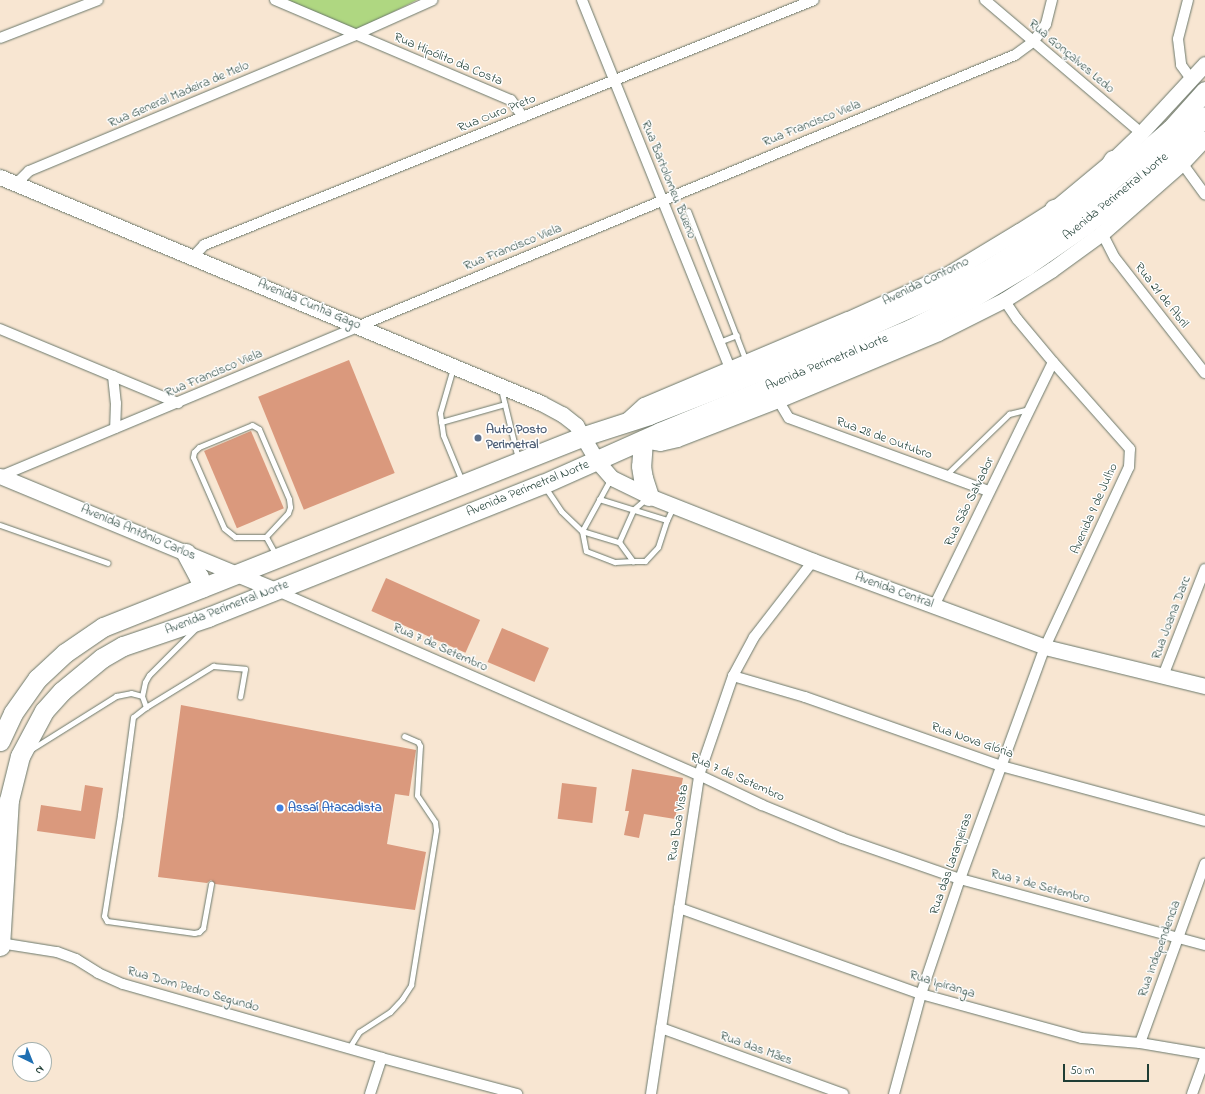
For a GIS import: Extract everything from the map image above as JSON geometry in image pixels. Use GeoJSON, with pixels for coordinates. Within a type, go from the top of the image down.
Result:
{"type":"FeatureCollection","features":[{"type":"Feature","properties":{"kind":"highway","name":"Avenida Perimetral Norte"},"geometry":{"type":"LineString","coordinates":[[0,741],[13,712],[37,679],[65,653],[103,627],[584,436],[649,415],[726,385],[853,333],[938,295],[985,271],[1027,245],[1089,200],[1171,129],[1198,85]]}},
{"type":"Feature","properties":{"kind":"highway","name":"Avenida Perimetral Norte"},"geometry":{"type":"LineString","coordinates":[[0,946],[9,800],[20,756],[44,711],[62,691],[102,658],[123,646],[208,617],[543,484],[660,432],[910,329],[972,298],[1026,266],[1084,226],[1131,189],[1174,150],[1205,116]]}},
{"type":"Feature","properties":{"kind":"highway"},"geometry":{"type":"LineString","coordinates":[[1054,209],[1089,200],[1114,160]]}},
{"type":"Feature","properties":{"kind":"highway"},"geometry":{"type":"LineString","coordinates":[[643,440],[641,466],[649,496]]}},
{"type":"Feature","properties":{"kind":"highway"},"geometry":{"type":"LineString","coordinates":[[186,553],[199,577],[202,588]]}},
{"type":"Feature","properties":{"kind":"street"},"geometry":{"type":"LineString","coordinates":[[0,38],[98,0]]}},
{"type":"Feature","properties":{"kind":"street","name":"Rua Hipólito da Costa"},"geometry":{"type":"LineString","coordinates":[[275,0],[511,100],[522,117]]}},
{"type":"Feature","properties":{"kind":"street","name":"Rua General Madeira de Melo"},"geometry":{"type":"LineString","coordinates":[[17,183],[29,171],[355,35],[433,0]]}},
{"type":"Feature","properties":{"kind":"street","name":"Rua Bartolomeu Bueno"},"geometry":{"type":"LineString","coordinates":[[582,0],[730,370]]}},
{"type":"Feature","properties":{"kind":"street","name":"Rua Ouro Preto"},"geometry":{"type":"LineString","coordinates":[[193,257],[204,245],[814,0]]}},
{"type":"Feature","properties":{"kind":"street","name":"Rua Gonçalves Ledo"},"geometry":{"type":"LineString","coordinates":[[985,0],[1141,133]]}},
{"type":"Feature","properties":{"kind":"street"},"geometry":{"type":"LineString","coordinates":[[1033,42],[1046,24],[1052,0]]}},
{"type":"Feature","properties":{"kind":"street"},"geometry":{"type":"LineString","coordinates":[[1188,0],[1178,39],[1182,65],[1198,85]]}},
{"type":"Feature","properties":{"kind":"street","name":"Rua Francisco Viela"},"geometry":{"type":"LineString","coordinates":[[0,477],[359,326],[1015,54],[1033,42]]}},
{"type":"Feature","properties":{"kind":"street","name":"Avenida Contorno"},"geometry":{"type":"LineString","coordinates":[[624,422],[644,405],[730,370],[948,274],[1054,209],[1114,160],[1141,133],[1198,85],[1205,64]]}},
{"type":"Feature","properties":{"kind":"street"},"geometry":{"type":"LineString","coordinates":[[643,440],[660,443],[677,439],[778,400],[938,334],[1004,300],[1051,270],[1102,233],[1182,163],[1205,138]]}},
{"type":"Feature","properties":{"kind":"street"},"geometry":{"type":"LineString","coordinates":[[1182,163],[1204,193]]}},
{"type":"Feature","properties":{"kind":"street","name":"Avenida Cunha Gago"},"geometry":{"type":"LineString","coordinates":[[0,176],[359,326],[453,368],[541,403],[562,414],[576,425],[584,436],[597,461]]}},
{"type":"Feature","properties":{"kind":"street","name":"Rua 21 de Abril"},"geometry":{"type":"LineString","coordinates":[[1102,233],[1115,258],[1205,373]]}},
{"type":"Feature","properties":{"kind":"street","name":"Avenida 9 de Julho"},"geometry":{"type":"LineString","coordinates":[[1004,300],[1017,319],[1053,362],[1130,450],[1129,467],[1046,647]]}},
{"type":"Feature","properties":{"kind":"street"},"geometry":{"type":"LineString","coordinates":[[0,329],[178,403]]}},
{"type":"Feature","properties":{"kind":"street","name":"Rua São Salvador"},"geometry":{"type":"LineString","coordinates":[[934,606],[1053,362]]}},
{"type":"Feature","properties":{"kind":"street"},"geometry":{"type":"LineString","coordinates":[[113,376],[116,404],[115,428]]}},
{"type":"Feature","properties":{"kind":"street","name":"Rua 28 de Outubro"},"geometry":{"type":"LineString","coordinates":[[778,400],[789,418],[989,491]]}},
{"type":"Feature","properties":{"kind":"street","name":"Avenida Central"},"geometry":{"type":"LineString","coordinates":[[597,461],[612,478],[649,496],[813,561],[934,606],[1046,647],[1205,686]]}},
{"type":"Feature","properties":{"kind":"street","name":"Avenida Antônio Carlos"},"geometry":{"type":"LineString","coordinates":[[0,477],[275,590]]}},
{"type":"Feature","properties":{"kind":"street","name":"Rua Boa Vista"},"geometry":{"type":"LineString","coordinates":[[651,1094],[699,775],[733,676],[754,637],[813,561]]}},
{"type":"Feature","properties":{"kind":"street","name":"Rua Joana Darc"},"geometry":{"type":"LineString","coordinates":[[1163,676],[1205,569]]}},
{"type":"Feature","properties":{"kind":"street","name":"Rua 7 de Setembro"},"geometry":{"type":"LineString","coordinates":[[275,590],[699,775],[762,805],[842,838],[960,878],[1205,945]]}},
{"type":"Feature","properties":{"kind":"street","name":"Rua das Laranjeiras"},"geometry":{"type":"LineString","coordinates":[[894,1094],[921,994],[960,878],[1046,647]]}},
{"type":"Feature","properties":{"kind":"street","name":"Rua Nova Glória"},"geometry":{"type":"LineString","coordinates":[[733,676],[805,697],[1001,766],[1205,821]]}},
{"type":"Feature","properties":{"kind":"street","name":"Rua Independencia"},"geometry":{"type":"LineString","coordinates":[[1140,1043],[1205,863]]}},
{"type":"Feature","properties":{"kind":"street","name":"Rua Ipiranga"},"geometry":{"type":"LineString","coordinates":[[679,908],[921,994],[1082,1038],[1140,1043],[1205,1054]]}},
{"type":"Feature","properties":{"kind":"street","name":"Rua Dom Pedro Segundo"},"geometry":{"type":"LineString","coordinates":[[0,943],[57,952],[76,959],[98,973],[122,984],[382,1058],[517,1094]]}},
{"type":"Feature","properties":{"kind":"street","name":"Rua das Mães"},"geometry":{"type":"LineString","coordinates":[[661,1028],[843,1094]]}},
{"type":"Feature","properties":{"kind":"street"},"geometry":{"type":"LineString","coordinates":[[370,1094],[382,1058]]}},
{"type":"Feature","properties":{"kind":"street"},"geometry":{"type":"LineString","coordinates":[[1192,1094],[1205,1058]]}},
{"type":"Feature","properties":{"kind":"lane"},"geometry":{"type":"LineString","coordinates":[[688,211],[747,362]]}},
{"type":"Feature","properties":{"kind":"lane"},"geometry":{"type":"LineString","coordinates":[[719,342],[737,335]]}},
{"type":"Feature","properties":{"kind":"lane"},"geometry":{"type":"LineString","coordinates":[[453,368],[440,413],[443,435],[463,484]]}},
{"type":"Feature","properties":{"kind":"lane"},"geometry":{"type":"LineString","coordinates":[[500,386],[519,462]]}},
{"type":"Feature","properties":{"kind":"lane"},"geometry":{"type":"LineString","coordinates":[[441,422],[504,404]]}},
{"type":"Feature","properties":{"kind":"lane","name":"Rua São Salvador"},"geometry":{"type":"LineString","coordinates":[[946,475],[1009,414],[1030,409]]}},
{"type":"Feature","properties":{"kind":"lane"},"geometry":{"type":"LineString","coordinates":[[252,425],[259,429],[289,503],[288,513],[266,537],[235,537],[224,528],[192,457],[194,452],[199,447],[252,425]]}},
{"type":"Feature","properties":{"kind":"lane"},"geometry":{"type":"LineString","coordinates":[[612,478],[582,531],[586,551],[615,562],[645,561],[658,547],[667,520],[674,506]]}},
{"type":"Feature","properties":{"kind":"lane"},"geometry":{"type":"LineString","coordinates":[[543,484],[561,511],[582,531],[619,542],[633,561]]}},
{"type":"Feature","properties":{"kind":"lane"},"geometry":{"type":"LineString","coordinates":[[619,542],[633,510],[649,496]]}},
{"type":"Feature","properties":{"kind":"lane"},"geometry":{"type":"LineString","coordinates":[[599,499],[667,520]]}},
{"type":"Feature","properties":{"kind":"lane"},"geometry":{"type":"LineString","coordinates":[[0,525],[108,563]]}},
{"type":"Feature","properties":{"kind":"lane"},"geometry":{"type":"LineString","coordinates":[[266,537],[278,558]]}},
{"type":"Feature","properties":{"kind":"lane"},"geometry":{"type":"LineString","coordinates":[[146,707],[142,696],[145,682],[149,675],[208,617]]}},
{"type":"Feature","properties":{"kind":"lane"},"geometry":{"type":"LineString","coordinates":[[211,884],[203,928],[199,932],[194,933],[108,921],[104,916],[120,815],[133,717],[146,707],[212,666],[245,669],[240,697]]}},
{"type":"Feature","properties":{"kind":"lane"},"geometry":{"type":"LineString","coordinates":[[20,756],[116,696],[131,693],[142,696]]}},
{"type":"Feature","properties":{"kind":"lane"},"geometry":{"type":"LineString","coordinates":[[349,1048],[359,1032],[390,1012],[402,999],[410,985],[436,830],[435,822],[417,795],[420,746],[418,742],[404,736]]}},
{"type":"Feature","properties":{"kind":"green space"},"geometry":{"type":"Polygon","coordinates":[[[287,0],[417,0],[355,31],[287,0]]]}},
{"type":"Feature","properties":{"kind":"building"},"geometry":{"type":"Polygon","coordinates":[[[349,360],[395,473],[304,510],[258,397],[349,360]]]}},
{"type":"Feature","properties":{"kind":"building"},"geometry":{"type":"Polygon","coordinates":[[[251,431],[284,508],[237,528],[204,451],[251,431]]]}},
{"type":"Feature","properties":{"kind":"building"},"geometry":{"type":"Polygon","coordinates":[[[386,578],[480,620],[465,653],[371,611],[386,578]]]}},
{"type":"Feature","properties":{"kind":"building"},"geometry":{"type":"Polygon","coordinates":[[[502,628],[549,648],[534,682],[488,662],[502,628]]]}},
{"type":"Feature","properties":{"kind":"building","name":"Assaí Atacadista"},"geometry":{"type":"Polygon","coordinates":[[[181,705],[416,750],[409,796],[395,794],[387,844],[426,852],[415,910],[215,884],[211,880],[207,883],[158,877],[181,705]]]}},
{"type":"Feature","properties":{"kind":"building"},"geometry":{"type":"Polygon","coordinates":[[[632,769],[683,778],[675,819],[644,814],[639,838],[624,835],[629,811],[625,811],[632,769]]]}},
{"type":"Feature","properties":{"kind":"building"},"geometry":{"type":"Polygon","coordinates":[[[562,783],[597,787],[592,823],[558,819],[562,783]]]}},
{"type":"Feature","properties":{"kind":"building"},"geometry":{"type":"Polygon","coordinates":[[[85,785],[103,788],[95,839],[37,831],[41,805],[81,811],[85,785]]]}},
{"type":"Feature","properties":{"kind":"place","name":"Auto Posto Perimetral"},"geometry":{"type":"Point","coordinates":[478,438]}},
{"type":"Feature","properties":{"kind":"place","name":"Assaí Atacadista"},"geometry":{"type":"Point","coordinates":[280,808]}}]}
